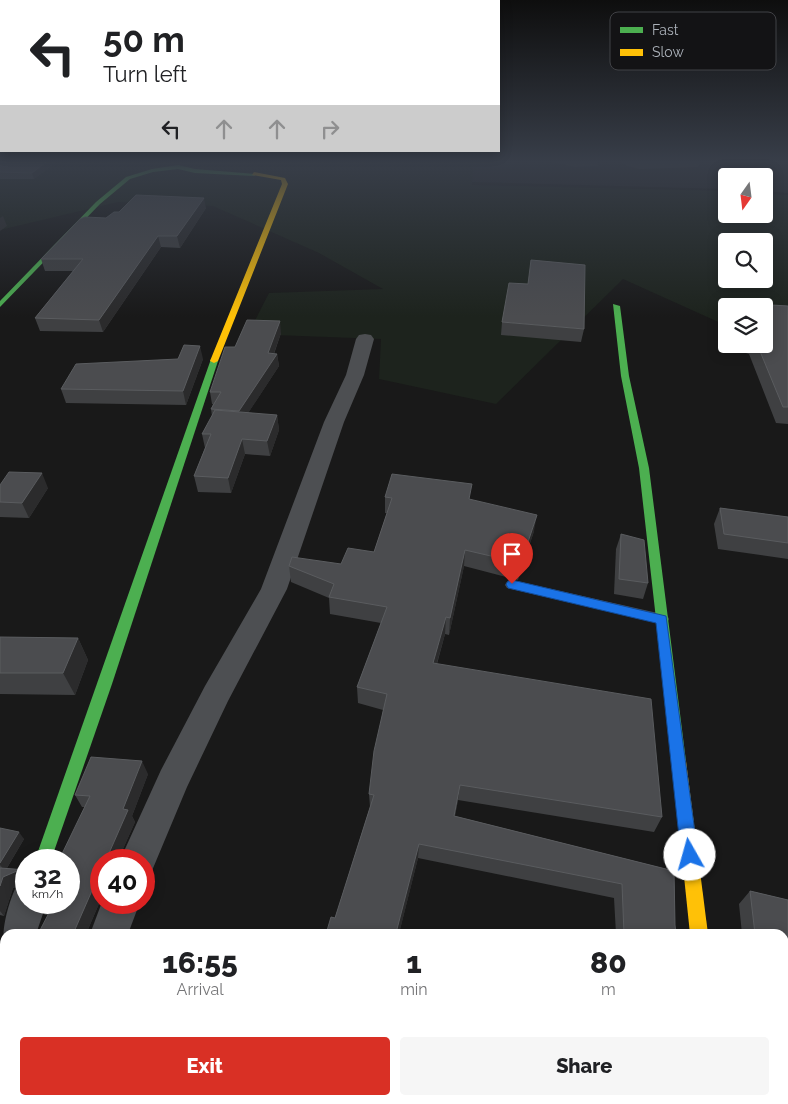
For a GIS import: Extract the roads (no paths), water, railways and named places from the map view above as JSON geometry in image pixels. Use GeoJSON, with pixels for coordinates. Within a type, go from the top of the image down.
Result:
{"type":"FeatureCollection","features":[{"type":"Feature","properties":{"kind":"street"},"geometry":{"type":"LineString","coordinates":[[3,299],[89,214]]}},
{"type":"Feature","properties":{"kind":"street"},"geometry":{"type":"LineString","coordinates":[[47,849],[105,684],[218,349],[273,214]]}},
{"type":"Feature","properties":{"kind":"street"},"geometry":{"type":"LineString","coordinates":[[616,306],[625,376],[644,468],[698,929]]}},
{"type":"Feature","properties":{"kind":"street"},"geometry":{"type":"LineString","coordinates":[[143,849],[173,781],[216,695],[274,589],[334,422],[355,376],[365,339]]}},
{"type":"Feature","properties":{"kind":"street"},"geometry":{"type":"LineString","coordinates":[[19,929],[24,914]]}},
{"type":"Feature","properties":{"kind":"street"},"geometry":{"type":"LineString","coordinates":[[111,929],[116,914]]}},
{"type":"Feature","properties":{"kind":"lane"},"geometry":{"type":"LineString","coordinates":[[512,584],[662,619]]}}]}
